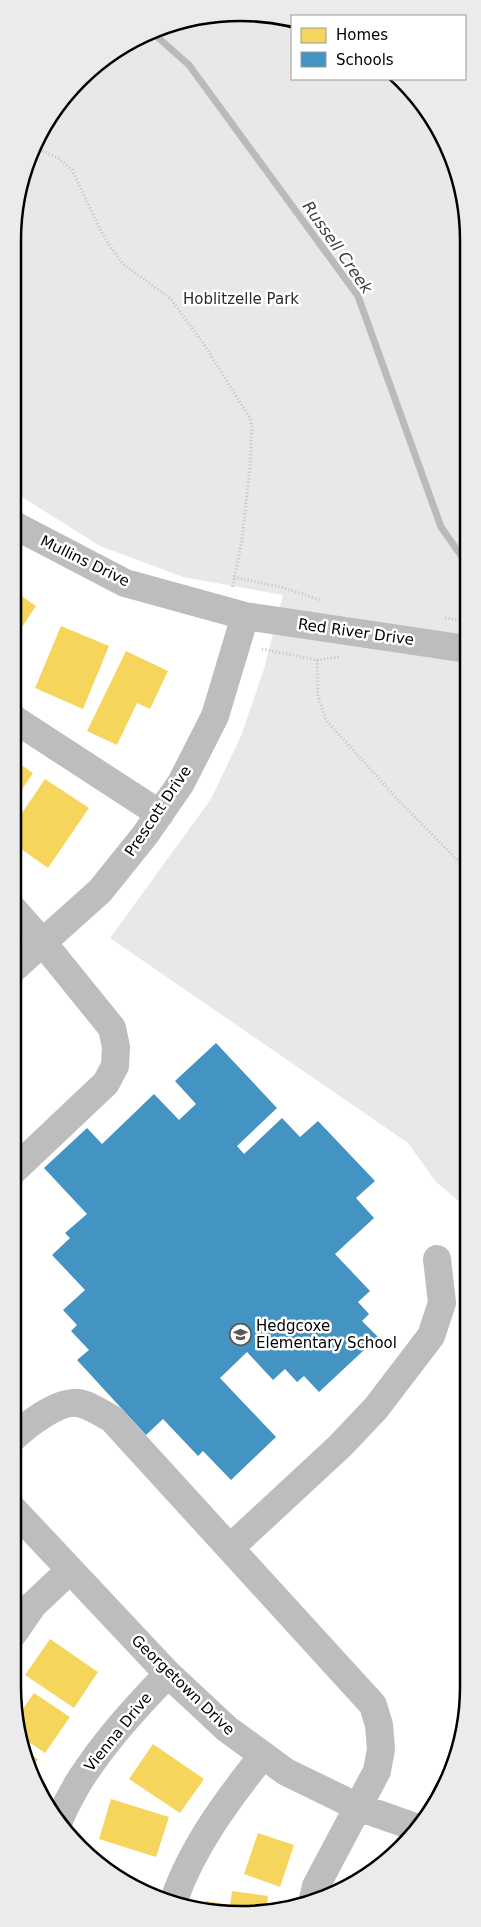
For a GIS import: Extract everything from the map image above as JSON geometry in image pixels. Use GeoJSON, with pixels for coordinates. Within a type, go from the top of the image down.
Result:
{"type":"FeatureCollection","features":[{"type":"Feature","properties":{"kind":"street","name":"Mullins Drive"},"geometry":{"type":"LineString","coordinates":[[21,529],[125,583],[245,616]]}},
{"type":"Feature","properties":{"kind":"street","name":"Red River Drive"},"geometry":{"type":"LineString","coordinates":[[245,616],[460,647]]}},
{"type":"Feature","properties":{"kind":"street","name":"Prescott Drive"},"geometry":{"type":"LineString","coordinates":[[21,963],[100,891],[145,835],[181,783],[215,716],[245,616]]}},
{"type":"Feature","properties":{"kind":"street"},"geometry":{"type":"LineString","coordinates":[[21,724],[160,814]]}},
{"type":"Feature","properties":{"kind":"street"},"geometry":{"type":"LineString","coordinates":[[21,918],[112,1028],[116,1047],[115,1066],[106,1084],[21,1164]]}},
{"type":"Feature","properties":{"kind":"street"},"geometry":{"type":"LineString","coordinates":[[230,1548],[340,1446],[376,1408],[431,1336],[442,1303],[437,1259]]}},
{"type":"Feature","properties":{"kind":"street"},"geometry":{"type":"LineString","coordinates":[[21,1432],[57,1407],[76,1403],[94,1408],[112,1419],[373,1705],[379,1725],[381,1749],[377,1771],[316,1886],[314,1893]]}},
{"type":"Feature","properties":{"kind":"street","name":"Georgetown Drive"},"geometry":{"type":"LineString","coordinates":[[21,1517],[168,1674],[226,1729],[286,1772],[358,1807],[410,1825]]}},
{"type":"Feature","properties":{"kind":"street"},"geometry":{"type":"LineString","coordinates":[[21,1623],[33,1606],[70,1570]]}},
{"type":"Feature","properties":{"kind":"street","name":"Vienna Drive"},"geometry":{"type":"LineString","coordinates":[[62,1813],[96,1755],[132,1710],[168,1674]]}},
{"type":"Feature","properties":{"kind":"street"},"geometry":{"type":"LineString","coordinates":[[176,1896],[193,1856],[234,1790],[263,1755]]}},
{"type":"Feature","properties":{"kind":"path"},"geometry":{"type":"LineString","coordinates":[[41,150],[58,158],[72,170],[101,232],[112,249],[123,264],[134,274],[156,287],[171,299],[205,346],[250,418],[252,428],[250,466],[242,540],[232,589]]}},
{"type":"Feature","properties":{"kind":"path"},"geometry":{"type":"LineString","coordinates":[[234,577],[284,588],[328,604]]}},
{"type":"Feature","properties":{"kind":"path"},"geometry":{"type":"LineString","coordinates":[[262,648],[317,660],[318,697],[326,720],[355,754],[460,864]]}},
{"type":"Feature","properties":{"kind":"green space","name":"Hoblitzelle Park"},"geometry":{"type":"Polygon","coordinates":[[[240,21],[269,23],[291,27],[291,80],[390,80],[414,107],[430,131],[443,157],[456,198],[460,240],[460,1202],[436,1182],[408,1143],[110,938],[211,799],[241,736],[264,669],[283,595],[183,577],[100,546],[21,496],[21,240],[25,198],[33,170],[44,144],[58,119],[85,85],[119,58],[131,51],[157,38],[198,25],[240,21]]]}},
{"type":"Feature","properties":{"kind":"building: Homes"},"geometry":{"type":"Polygon","coordinates":[[[21,596],[36,606],[21,628],[21,596]]]}},
{"type":"Feature","properties":{"kind":"building: Homes"},"geometry":{"type":"Polygon","coordinates":[[[61,626],[109,646],[83,709],[35,688],[61,626]]]}},
{"type":"Feature","properties":{"kind":"building: Homes"},"geometry":{"type":"Polygon","coordinates":[[[126,651],[168,671],[150,709],[137,703],[117,745],[87,731],[126,651]]]}},
{"type":"Feature","properties":{"kind":"building: Homes"},"geometry":{"type":"Polygon","coordinates":[[[21,765],[33,773],[21,791],[21,765]]]}},
{"type":"Feature","properties":{"kind":"building: Homes"},"geometry":{"type":"Polygon","coordinates":[[[45,779],[89,808],[48,868],[21,849],[21,815],[45,779]]]}},
{"type":"Feature","properties":{"kind":"building: Homes"},"geometry":{"type":"Polygon","coordinates":[[[50,1639],[98,1672],[74,1708],[25,1675],[50,1639]]]}},
{"type":"Feature","properties":{"kind":"building: Homes"},"geometry":{"type":"Polygon","coordinates":[[[34,1693],[70,1717],[45,1753],[29,1742],[23,1709],[34,1693]]]}},
{"type":"Feature","properties":{"kind":"building: Homes"},"geometry":{"type":"Polygon","coordinates":[[[153,1744],[204,1779],[180,1813],[129,1779],[153,1744]]]}},
{"type":"Feature","properties":{"kind":"building: Homes"},"geometry":{"type":"Polygon","coordinates":[[[33,1756],[38,1759],[35,1763],[33,1756]]]}},
{"type":"Feature","properties":{"kind":"building: Homes"},"geometry":{"type":"Polygon","coordinates":[[[111,1799],[169,1817],[156,1857],[99,1839],[111,1799]]]}},
{"type":"Feature","properties":{"kind":"building: Homes"},"geometry":{"type":"Polygon","coordinates":[[[258,1833],[294,1845],[280,1887],[244,1874],[258,1833]]]}},
{"type":"Feature","properties":{"kind":"building: Homes"},"geometry":{"type":"Polygon","coordinates":[[[232,1891],[268,1896],[267,1904],[240,1906],[206,1903],[206,1901],[230,1905],[232,1891]]]}},
{"type":"Feature","properties":{"kind":"building: Schools"},"geometry":{"type":"Polygon","coordinates":[[[216,1043],[277,1108],[237,1146],[244,1154],[282,1118],[300,1137],[318,1121],[375,1181],[356,1198],[374,1218],[335,1254],[370,1291],[358,1302],[369,1314],[362,1321],[378,1337],[319,1392],[304,1376],[297,1382],[285,1369],[273,1380],[247,1352],[220,1378],[276,1437],[231,1480],[203,1451],[198,1456],[163,1419],[146,1435],[77,1360],[89,1350],[71,1331],[77,1325],[63,1310],[85,1290],[52,1255],[70,1238],[65,1233],[87,1214],[44,1168],[87,1128],[102,1144],[154,1094],[179,1120],[196,1104],[175,1081],[216,1043]]]}},
{"type":"Feature","properties":{"kind":"waterway","name":"Russell Creek"},"geometry":{"type":"LineString","coordinates":[[158,38],[189,65],[358,296],[441,527],[460,554]]}},
{"type":"Feature","properties":{"kind":"place","name":"Hedgcoxe Elementary School"},"geometry":{"type":"Point","coordinates":[240,1335]}}]}
